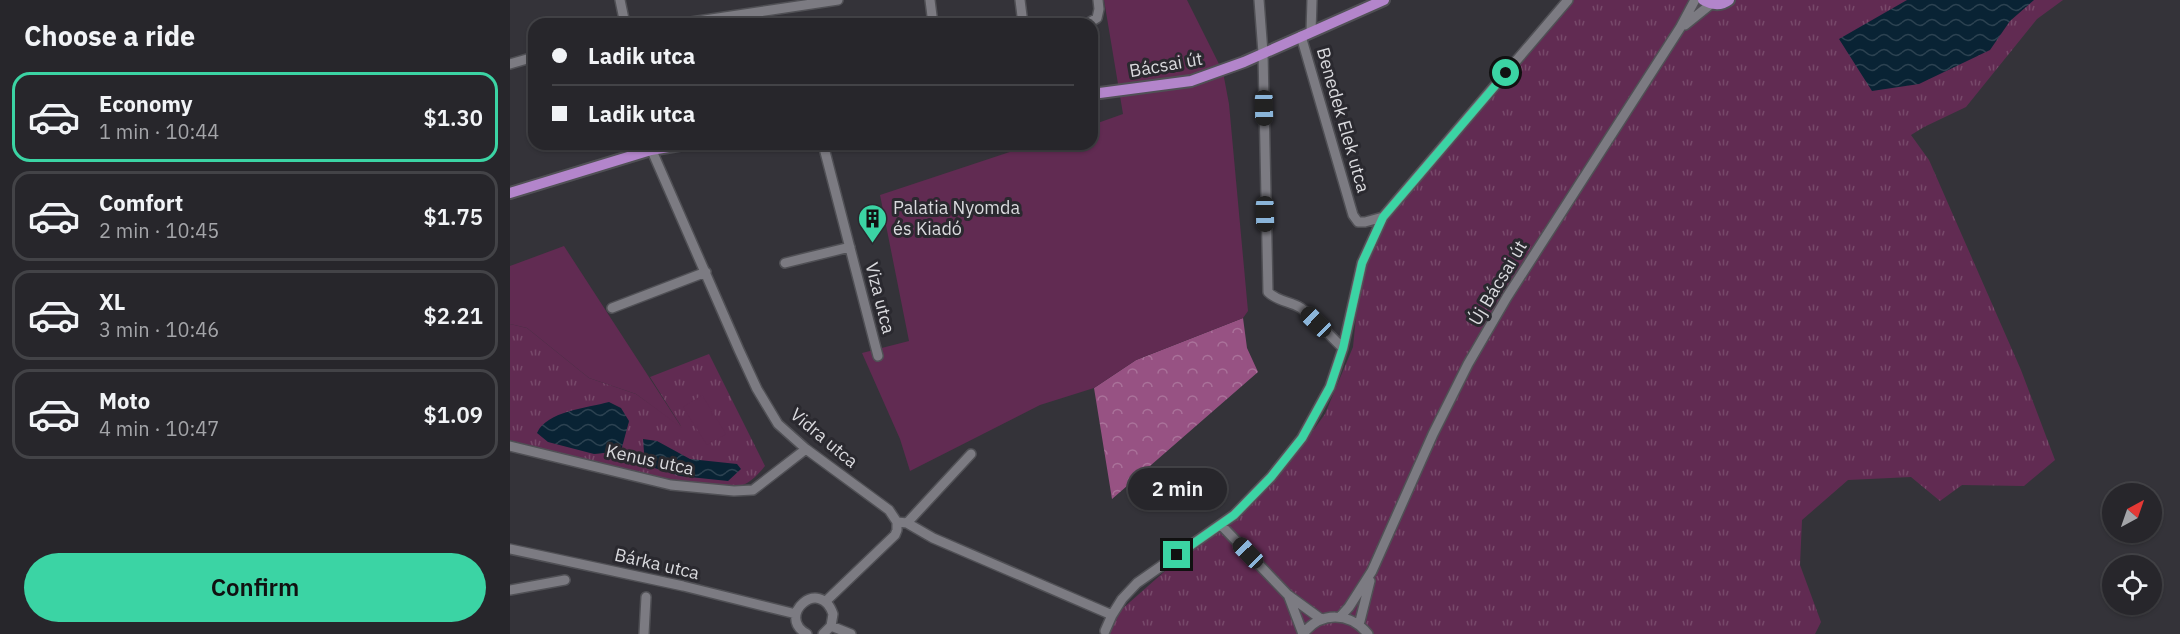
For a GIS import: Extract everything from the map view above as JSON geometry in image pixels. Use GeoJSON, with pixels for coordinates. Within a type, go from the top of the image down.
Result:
{"type":"FeatureCollection","features":[{"type":"Feature","properties":{"kind":"main road","name":"Bácsai út"},"geometry":{"type":"LineString","coordinates":[[1098,93],[1191,81],[1244,62],[1367,4],[1384,0]]}},
{"type":"Feature","properties":{"kind":"main road","name":"Új Bácsai út"},"geometry":{"type":"LineString","coordinates":[[1707,2],[1719,4],[1729,0]]}},
{"type":"Feature","properties":{"kind":"main road"},"geometry":{"type":"LineString","coordinates":[[510,193],[641,150]]}},
{"type":"Feature","properties":{"kind":"street"},"geometry":{"type":"LineString","coordinates":[[620,0],[624,18]]}},
{"type":"Feature","properties":{"kind":"street"},"geometry":{"type":"LineString","coordinates":[[718,18],[838,0]]}},
{"type":"Feature","properties":{"kind":"street"},"geometry":{"type":"LineString","coordinates":[[930,0],[932,18]]}},
{"type":"Feature","properties":{"kind":"street"},"geometry":{"type":"LineString","coordinates":[[1020,0],[1022,18]]}},
{"type":"Feature","properties":{"kind":"street"},"geometry":{"type":"LineString","coordinates":[[1097,18],[1098,0]]}},
{"type":"Feature","properties":{"kind":"street"},"geometry":{"type":"LineString","coordinates":[[1259,0],[1263,52],[1268,292],[1274,299],[1292,303],[1303,310],[1343,348]]}},
{"type":"Feature","properties":{"kind":"street","name":"Benedek Elek utca"},"geometry":{"type":"LineString","coordinates":[[1312,0],[1306,34],[1353,215],[1358,222],[1383,217]]}},
{"type":"Feature","properties":{"kind":"street"},"geometry":{"type":"LineString","coordinates":[[1105,631],[1122,599],[1137,584],[1234,515],[1271,477],[1302,438],[1330,387],[1343,348],[1362,263],[1383,217],[1568,0]]}},
{"type":"Feature","properties":{"kind":"street","name":"Új Bácsai út"},"geometry":{"type":"LineString","coordinates":[[1340,617],[1372,571],[1433,434],[1507,297],[1680,28],[1695,0]]}},
{"type":"Feature","properties":{"kind":"street","name":"Új Bácsai út"},"geometry":{"type":"LineString","coordinates":[[1680,28],[1707,2]]}},
{"type":"Feature","properties":{"kind":"street"},"geometry":{"type":"LineString","coordinates":[[510,64],[528,59]]}},
{"type":"Feature","properties":{"kind":"street","name":"Vidra utca"},"geometry":{"type":"LineString","coordinates":[[651,150],[757,389],[778,424],[806,449],[889,510],[897,522]]}},
{"type":"Feature","properties":{"kind":"street","name":"Viza utca"},"geometry":{"type":"LineString","coordinates":[[825,150],[878,356]]}},
{"type":"Feature","properties":{"kind":"street"},"geometry":{"type":"LineString","coordinates":[[785,263],[850,247]]}},
{"type":"Feature","properties":{"kind":"street"},"geometry":{"type":"LineString","coordinates":[[612,309],[706,272]]}},
{"type":"Feature","properties":{"kind":"street","name":"Kenus utca"},"geometry":{"type":"LineString","coordinates":[[510,446],[671,485],[734,491],[753,490],[806,449]]}},
{"type":"Feature","properties":{"kind":"street"},"geometry":{"type":"LineString","coordinates":[[907,523],[971,454]]}},
{"type":"Feature","properties":{"kind":"street"},"geometry":{"type":"LineString","coordinates":[[825,601],[895,535],[897,522],[907,523],[933,538],[1112,615]]}},
{"type":"Feature","properties":{"kind":"street"},"geometry":{"type":"LineString","coordinates":[[1221,525],[1288,595],[1321,620]]}},
{"type":"Feature","properties":{"kind":"street","name":"Bárka utca"},"geometry":{"type":"LineString","coordinates":[[510,549],[683,586],[796,614]]}},
{"type":"Feature","properties":{"kind":"street","name":"Új Bácsai út"},"geometry":{"type":"LineString","coordinates":[[1359,625],[1372,571]]}},
{"type":"Feature","properties":{"kind":"street"},"geometry":{"type":"LineString","coordinates":[[510,590],[566,580]]}},
{"type":"Feature","properties":{"kind":"street"},"geometry":{"type":"LineString","coordinates":[[1288,595],[1303,634],[1321,620],[1340,617],[1359,625],[1368,634]]}},
{"type":"Feature","properties":{"kind":"street"},"geometry":{"type":"LineString","coordinates":[[644,634],[646,597]]}},
{"type":"Feature","properties":{"kind":"street"},"geometry":{"type":"LineString","coordinates":[[804,633],[798,626],[796,614],[806,600],[817,598],[825,601],[833,614],[831,626],[823,634]]}},
{"type":"Feature","properties":{"kind":"street"},"geometry":{"type":"LineString","coordinates":[[831,626],[851,634]]}},
{"type":"Feature","properties":{"kind":"green space"},"geometry":{"type":"Polygon","coordinates":[[[1104,0],[1187,0],[1223,72],[1229,104],[1248,311],[1243,318],[1136,360],[1094,388],[1040,405],[910,471],[900,439],[862,353],[909,341],[880,195],[1016,150],[1098,150],[1098,123],[1123,114],[1104,0]]]}},
{"type":"Feature","properties":{"kind":"green space"},"geometry":{"type":"Polygon","coordinates":[[[1568,0],[2063,0],[2037,19],[1966,107],[1911,135],[1929,160],[2021,370],[2055,460],[2024,486],[1962,485],[1940,501],[1911,477],[1848,480],[1802,520],[1800,565],[1821,622],[1815,634],[1108,634],[1113,617],[1289,464],[1325,414],[1353,347],[1360,277],[1383,218],[1415,171],[1522,47],[1568,0]]]}},
{"type":"Feature","properties":{"kind":"green space"},"geometry":{"type":"Polygon","coordinates":[[[564,246],[682,428],[636,394],[589,378],[527,328],[510,324],[510,266],[564,246]]]}},
{"type":"Feature","properties":{"kind":"green space"},"geometry":{"type":"Polygon","coordinates":[[[1243,318],[1247,348],[1258,372],[1112,499],[1094,388],[1136,360],[1243,318]]]}},
{"type":"Feature","properties":{"kind":"green space"},"geometry":{"type":"Polygon","coordinates":[[[510,324],[527,328],[589,378],[636,394],[681,426],[650,377],[709,354],[765,466],[755,477],[740,486],[721,488],[625,469],[510,440],[510,324]],[[629,421],[594,454],[620,451],[629,421]]]}},
{"type":"Feature","properties":{"kind":"green space"},"geometry":{"type":"Polygon","coordinates":[[[702,395],[726,434],[707,445],[683,407],[702,395]]]}},
{"type":"Feature","properties":{"kind":"water"},"geometry":{"type":"Polygon","coordinates":[[[1907,0],[2034,0],[2010,21],[1990,50],[1919,84],[1872,91],[1839,39],[1907,0]]]}},
{"type":"Feature","properties":{"kind":"water"},"geometry":{"type":"Polygon","coordinates":[[[609,402],[621,408],[629,421],[621,451],[594,454],[548,442],[537,433],[549,420],[558,415],[609,402]]]}},
{"type":"Feature","properties":{"kind":"water"},"geometry":{"type":"Polygon","coordinates":[[[643,439],[657,441],[690,459],[737,464],[741,469],[728,481],[680,476],[645,465],[643,439]]]}},
{"type":"Feature","properties":{"kind":"place","name":"Palatia Nyomda és Kiadó"},"geometry":{"type":"Point","coordinates":[872,244]}},
{"type":"Feature","properties":{"kind":"route"},"geometry":{"type":"LineString","coordinates":[[1177,555],[1234,515],[1271,477],[1302,438],[1330,387],[1343,348],[1362,263],[1383,217],[1506,73]]}}]}
